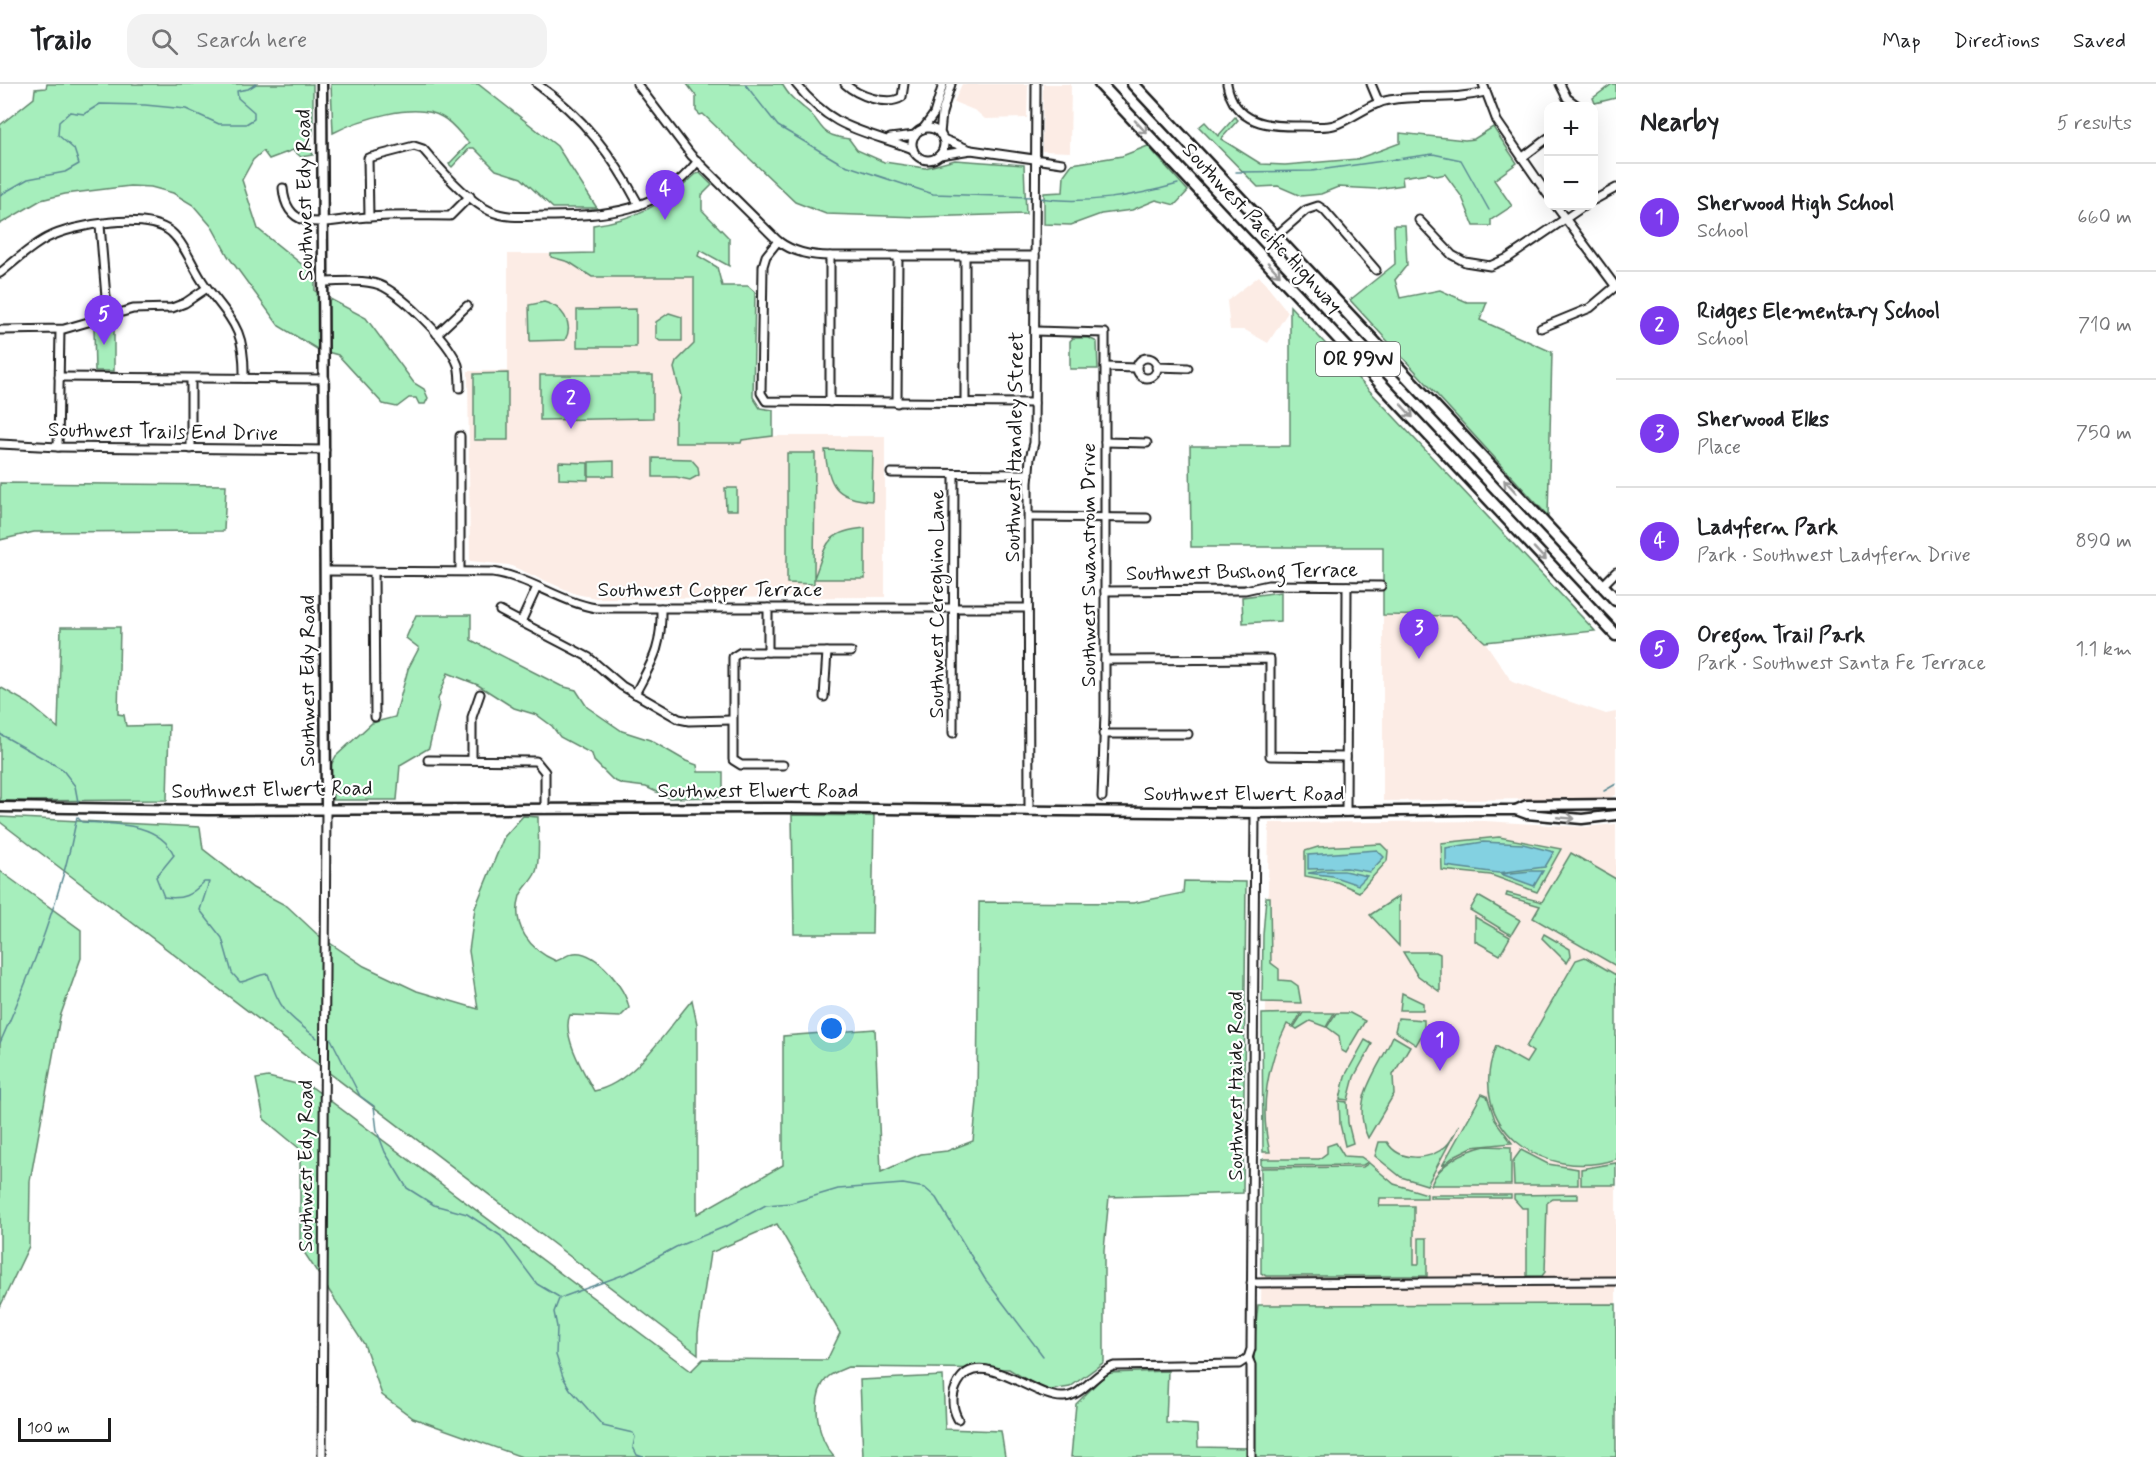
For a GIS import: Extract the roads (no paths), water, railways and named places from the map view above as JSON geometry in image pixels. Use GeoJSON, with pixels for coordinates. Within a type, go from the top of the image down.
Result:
{"type":"FeatureCollection","features":[{"type":"Feature","properties":{"kind":"highway","name":"Southwest Pacific Highway"},"geometry":{"type":"LineString","coordinates":[[1100,84],[1616,635]]}},
{"type":"Feature","properties":{"kind":"highway","name":"Southwest Pacific Highway"},"geometry":{"type":"LineString","coordinates":[[1133,84],[1616,600]]}},
{"type":"Feature","properties":{"kind":"main road","name":"Southwest Edy Road"},"geometry":{"type":"LineString","coordinates":[[322,84],[326,808]]}},
{"type":"Feature","properties":{"kind":"main road","name":"Southwest Elwert Road"},"geometry":{"type":"LineString","coordinates":[[1516,810],[1527,805],[1616,804]]}},
{"type":"Feature","properties":{"kind":"main road","name":"Southwest Elwert Road"},"geometry":{"type":"LineString","coordinates":[[0,807],[1255,813],[1516,810],[1527,814],[1582,819],[1616,815]]}},
{"type":"Feature","properties":{"kind":"street"},"geometry":{"type":"LineString","coordinates":[[637,84],[698,161],[778,241],[802,253],[830,256],[1035,256]]}},
{"type":"Feature","properties":{"kind":"street"},"geometry":{"type":"LineString","coordinates":[[796,84],[823,112],[848,128],[890,138],[913,149],[922,159],[932,160],[940,155],[971,150],[1062,163]]}},
{"type":"Feature","properties":{"kind":"street"},"geometry":{"type":"LineString","coordinates":[[845,84],[858,94],[895,100],[902,97],[904,84]]}},
{"type":"Feature","properties":{"kind":"street"},"geometry":{"type":"LineString","coordinates":[[890,138],[915,135],[923,129],[934,114],[943,84]]}},
{"type":"Feature","properties":{"kind":"street"},"geometry":{"type":"LineString","coordinates":[[940,155],[943,149],[942,113],[951,84]]}},
{"type":"Feature","properties":{"kind":"street","name":"Southwest Handley Street"},"geometry":{"type":"LineString","coordinates":[[1029,811],[1029,474],[1034,443],[1036,84]]}},
{"type":"Feature","properties":{"kind":"street"},"geometry":{"type":"LineString","coordinates":[[1227,84],[1231,97],[1242,112],[1255,122],[1271,126],[1332,125],[1379,103],[1395,99],[1456,98],[1484,88],[1497,121],[1544,189]]}},
{"type":"Feature","properties":{"kind":"street"},"geometry":{"type":"LineString","coordinates":[[1371,84],[1379,103]]}},
{"type":"Feature","properties":{"kind":"street"},"geometry":{"type":"LineString","coordinates":[[1560,84],[1567,98],[1572,102]]}},
{"type":"Feature","properties":{"kind":"street"},"geometry":{"type":"LineString","coordinates":[[540,85],[585,124],[622,175],[639,205]]}},
{"type":"Feature","properties":{"kind":"street"},"geometry":{"type":"LineString","coordinates":[[923,129],[933,129],[971,150]]}},
{"type":"Feature","properties":{"kind":"street"},"geometry":{"type":"LineString","coordinates":[[913,149],[915,135]]}},
{"type":"Feature","properties":{"kind":"street"},"geometry":{"type":"LineString","coordinates":[[1523,157],[1544,141]]}},
{"type":"Feature","properties":{"kind":"street"},"geometry":{"type":"LineString","coordinates":[[369,217],[368,158],[414,146],[420,147],[470,196],[491,211],[514,216],[609,214],[639,205],[675,184],[698,161]]}},
{"type":"Feature","properties":{"kind":"street"},"geometry":{"type":"LineString","coordinates":[[283,188],[284,202],[289,212],[302,219],[324,222],[369,217],[450,216],[470,196]]}},
{"type":"Feature","properties":{"kind":"street"},"geometry":{"type":"LineString","coordinates":[[1598,197],[1616,188]]}},
{"type":"Feature","properties":{"kind":"street"},"geometry":{"type":"LineString","coordinates":[[1276,236],[1306,210],[1318,206],[1376,270]]}},
{"type":"Feature","properties":{"kind":"street"},"geometry":{"type":"LineString","coordinates":[[1540,328],[1590,308],[1616,286],[1560,210]]}},
{"type":"Feature","properties":{"kind":"street"},"geometry":{"type":"LineString","coordinates":[[1419,220],[1452,255],[1465,262],[1490,266],[1508,258],[1577,210]]}},
{"type":"Feature","properties":{"kind":"street"},"geometry":{"type":"LineString","coordinates":[[0,273],[49,237],[69,229],[138,221],[164,228],[177,238],[207,288],[240,334],[244,351],[244,378]]}},
{"type":"Feature","properties":{"kind":"street"},"geometry":{"type":"LineString","coordinates":[[100,225],[106,297],[112,315]]}},
{"type":"Feature","properties":{"kind":"street"},"geometry":{"type":"LineString","coordinates":[[778,241],[766,256],[763,266],[761,393],[764,400],[1034,403]]}},
{"type":"Feature","properties":{"kind":"street"},"geometry":{"type":"LineString","coordinates":[[830,256],[830,402]]}},
{"type":"Feature","properties":{"kind":"street"},"geometry":{"type":"LineString","coordinates":[[897,403],[898,256]]}},
{"type":"Feature","properties":{"kind":"street"},"geometry":{"type":"LineString","coordinates":[[965,256],[965,403]]}},
{"type":"Feature","properties":{"kind":"street"},"geometry":{"type":"LineString","coordinates":[[324,282],[369,283],[383,286],[406,303],[437,334],[458,364],[460,388]]}},
{"type":"Feature","properties":{"kind":"street"},"geometry":{"type":"LineString","coordinates":[[0,330],[60,330],[138,308],[172,308],[185,303],[207,288]]}},
{"type":"Feature","properties":{"kind":"street"},"geometry":{"type":"LineString","coordinates":[[437,334],[467,306]]}},
{"type":"Feature","properties":{"kind":"street"},"geometry":{"type":"LineString","coordinates":[[58,447],[60,330]]}},
{"type":"Feature","properties":{"kind":"street","name":"Southwest Swanstrom Drive"},"geometry":{"type":"LineString","coordinates":[[1035,331],[1105,333],[1105,660],[1102,797]]}},
{"type":"Feature","properties":{"kind":"street"},"geometry":{"type":"LineString","coordinates":[[1105,367],[1136,368],[1144,377],[1152,376],[1156,367],[1152,358],[1146,358],[1140,361],[1136,368]]}},
{"type":"Feature","properties":{"kind":"street"},"geometry":{"type":"LineString","coordinates":[[1156,367],[1188,368]]}},
{"type":"Feature","properties":{"kind":"street"},"geometry":{"type":"LineString","coordinates":[[59,377],[325,380]]}},
{"type":"Feature","properties":{"kind":"street"},"geometry":{"type":"LineString","coordinates":[[191,379],[191,449]]}},
{"type":"Feature","properties":{"kind":"street"},"geometry":{"type":"LineString","coordinates":[[460,436],[460,571]]}},
{"type":"Feature","properties":{"kind":"street"},"geometry":{"type":"LineString","coordinates":[[1105,442],[1147,443]]}},
{"type":"Feature","properties":{"kind":"street","name":"Southwest Trails End Drive"},"geometry":{"type":"LineString","coordinates":[[0,444],[58,447],[325,450]]}},
{"type":"Feature","properties":{"kind":"street"},"geometry":{"type":"LineString","coordinates":[[891,473],[1029,474]]}},
{"type":"Feature","properties":{"kind":"street","name":"Southwest Cereghino Lane"},"geometry":{"type":"LineString","coordinates":[[953,734],[954,474]]}},
{"type":"Feature","properties":{"kind":"street"},"geometry":{"type":"LineString","coordinates":[[1029,517],[1147,518]]}},
{"type":"Feature","properties":{"kind":"street","name":"Southwest Copper Terrace"},"geometry":{"type":"LineString","coordinates":[[326,571],[460,571],[503,574],[585,606],[1028,608]]}},
{"type":"Feature","properties":{"kind":"street"},"geometry":{"type":"LineString","coordinates":[[374,571],[375,717]]}},
{"type":"Feature","properties":{"kind":"street"},"geometry":{"type":"LineString","coordinates":[[1603,585],[1616,572]]}},
{"type":"Feature","properties":{"kind":"street","name":"Southwest Bushong Terrace"},"geometry":{"type":"LineString","coordinates":[[1105,591],[1245,590],[1268,585],[1381,586]]}},
{"type":"Feature","properties":{"kind":"street"},"geometry":{"type":"LineString","coordinates":[[1346,812],[1347,586]]}},
{"type":"Feature","properties":{"kind":"street"},"geometry":{"type":"LineString","coordinates":[[521,622],[537,587]]}},
{"type":"Feature","properties":{"kind":"street"},"geometry":{"type":"LineString","coordinates":[[635,694],[658,651],[661,638],[661,608]]}},
{"type":"Feature","properties":{"kind":"street"},"geometry":{"type":"LineString","coordinates":[[768,608],[768,652]]}},
{"type":"Feature","properties":{"kind":"street"},"geometry":{"type":"LineString","coordinates":[[500,611],[588,657],[616,682],[685,720],[732,720]]}},
{"type":"Feature","properties":{"kind":"street"},"geometry":{"type":"LineString","coordinates":[[824,697],[827,652]]}},
{"type":"Feature","properties":{"kind":"street"},"geometry":{"type":"LineString","coordinates":[[783,765],[736,764],[732,758],[732,663],[735,654],[851,652]]}},
{"type":"Feature","properties":{"kind":"street"},"geometry":{"type":"LineString","coordinates":[[1105,660],[1214,660],[1234,657],[1270,659],[1270,756],[1346,757]]}},
{"type":"Feature","properties":{"kind":"street"},"geometry":{"type":"LineString","coordinates":[[472,760],[473,714],[480,694]]}},
{"type":"Feature","properties":{"kind":"street"},"geometry":{"type":"LineString","coordinates":[[1103,734],[1188,734]]}},
{"type":"Feature","properties":{"kind":"street"},"geometry":{"type":"LineString","coordinates":[[428,760],[531,760],[540,763],[545,771],[545,809]]}},
{"type":"Feature","properties":{"kind":"street","name":"Southwest Edy Road"},"geometry":{"type":"LineString","coordinates":[[322,1457],[326,808]]}},
{"type":"Feature","properties":{"kind":"street","name":"Southwest Haide Road"},"geometry":{"type":"LineString","coordinates":[[1251,1457],[1251,1365],[1248,1358],[1251,1349],[1255,813]]}},
{"type":"Feature","properties":{"kind":"street"},"geometry":{"type":"LineString","coordinates":[[1251,1283],[1616,1281]]}},
{"type":"Feature","properties":{"kind":"street"},"geometry":{"type":"LineString","coordinates":[[958,1419],[954,1411],[954,1396],[962,1377],[970,1371],[994,1371],[1050,1396],[1066,1397],[1074,1395],[1104,1370],[1114,1366],[1239,1364],[1248,1358]]}},
{"type":"Feature","properties":{"kind":"water"},"geometry":{"type":"Polygon","coordinates":[[[1483,842],[1523,844],[1554,852],[1545,867],[1498,873],[1446,866],[1446,848],[1483,842]]]}},
{"type":"Feature","properties":{"kind":"water"},"geometry":{"type":"Polygon","coordinates":[[[1377,850],[1384,857],[1370,872],[1347,868],[1308,869],[1308,855],[1377,850]]]}},
{"type":"Feature","properties":{"kind":"water"},"geometry":{"type":"Polygon","coordinates":[[[1344,871],[1367,876],[1358,885],[1332,876],[1308,873],[1344,871]]]}},
{"type":"Feature","properties":{"kind":"water"},"geometry":{"type":"Polygon","coordinates":[[[1543,871],[1534,886],[1501,874],[1543,871]]]}},
{"type":"Feature","properties":{"kind":"waterway"},"geometry":{"type":"LineString","coordinates":[[0,195],[28,179],[65,172],[79,164],[74,149],[58,135],[59,122],[70,112],[84,114],[100,104],[145,105],[186,109],[219,124],[246,124],[254,119],[254,112],[238,98],[237,91],[248,89],[256,84]]}},
{"type":"Feature","properties":{"kind":"waterway"},"geometry":{"type":"LineString","coordinates":[[745,84],[778,126],[842,164],[933,194],[1032,197]]}},
{"type":"Feature","properties":{"kind":"waterway"},"geometry":{"type":"LineString","coordinates":[[1236,172],[1312,171],[1433,154],[1461,160],[1489,210]]}},
{"type":"Feature","properties":{"kind":"waterway"},"geometry":{"type":"LineString","coordinates":[[1039,198],[1091,200],[1145,192],[1178,184]]}},
{"type":"Feature","properties":{"kind":"waterway"},"geometry":{"type":"LineString","coordinates":[[0,734],[62,769],[75,786],[78,802]]}},
{"type":"Feature","properties":{"kind":"waterway"},"geometry":{"type":"LineString","coordinates":[[1604,791],[1616,784]]}},
{"type":"Feature","properties":{"kind":"waterway"},"geometry":{"type":"LineString","coordinates":[[0,1043],[45,932],[63,875],[77,817],[82,822],[134,827],[158,836],[167,844],[174,855],[156,877],[164,897],[186,896],[204,882],[209,882],[200,910],[222,938],[232,973],[240,982],[268,974],[276,996],[286,1011],[317,1038]]}},
{"type":"Feature","properties":{"kind":"waterway"},"geometry":{"type":"LineString","coordinates":[[331,1039],[360,1096],[374,1106],[377,1131],[385,1152],[407,1188],[434,1205],[467,1214],[501,1236],[537,1284],[559,1297]]}},
{"type":"Feature","properties":{"kind":"waterway"},"geometry":{"type":"LineString","coordinates":[[0,1070],[0,1100]]}},
{"type":"Feature","properties":{"kind":"waterway"},"geometry":{"type":"LineString","coordinates":[[560,1298],[628,1273],[676,1247],[729,1225],[766,1205],[791,1203],[838,1189],[903,1184],[925,1188],[936,1198],[985,1279],[1043,1356]]}},
{"type":"Feature","properties":{"kind":"waterway"},"geometry":{"type":"LineString","coordinates":[[559,1299],[554,1312],[557,1327],[556,1355],[563,1377],[570,1389],[603,1426],[633,1433],[635,1437],[633,1447],[637,1455],[643,1457]]}},
{"type":"Feature","properties":{"kind":"place","name":"Ladyfern Park"},"geometry":{"type":"Point","coordinates":[665,220]}},
{"type":"Feature","properties":{"kind":"place","name":"Oregon Trail Park"},"geometry":{"type":"Point","coordinates":[104,345]}},
{"type":"Feature","properties":{"kind":"place","name":"Ridges Elementary School"},"geometry":{"type":"Point","coordinates":[571,429]}},
{"type":"Feature","properties":{"kind":"place","name":"Sherwood Elks"},"geometry":{"type":"Point","coordinates":[1419,659]}},
{"type":"Feature","properties":{"kind":"place","name":"Sherwood High School"},"geometry":{"type":"Point","coordinates":[1440,1071]}}]}
